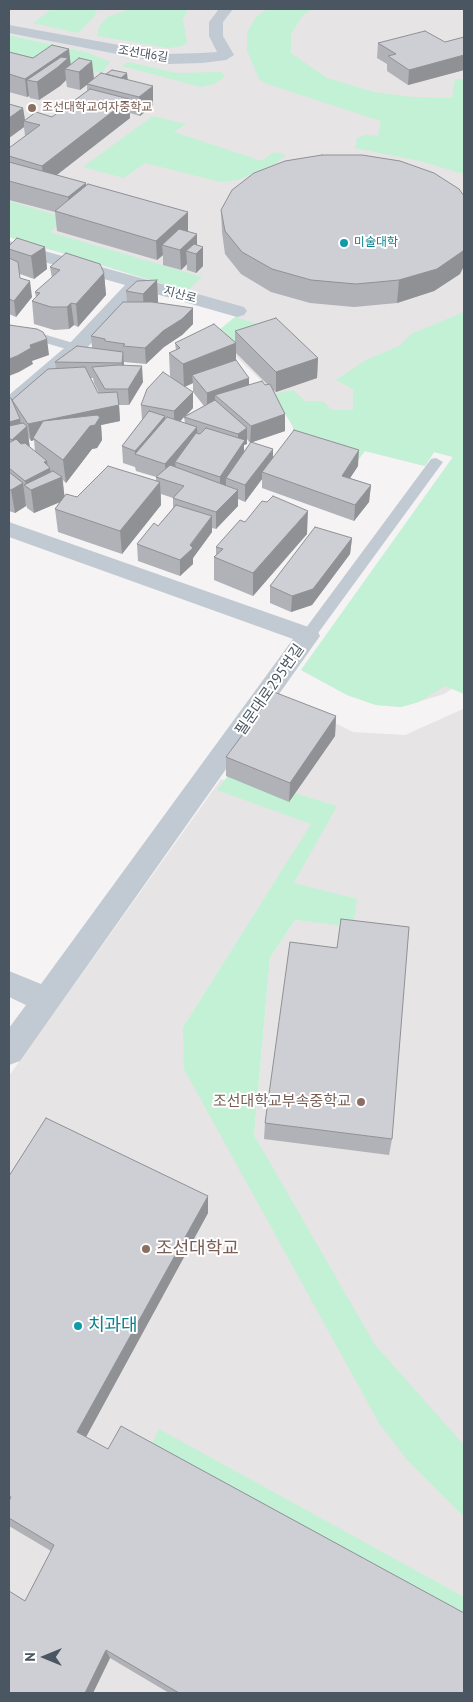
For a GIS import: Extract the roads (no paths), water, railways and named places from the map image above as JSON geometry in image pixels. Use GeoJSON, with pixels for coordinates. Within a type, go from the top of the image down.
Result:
{"type":"FeatureCollection","features":[{"type":"Feature","properties":{"kind":"street","name":"조선대6길"},"geometry":{"type":"LineString","coordinates":[[9,29],[168,59],[226,56],[216,36],[216,22],[226,9]]}},
{"type":"Feature","properties":{"kind":"street","name":"지산로"},"geometry":{"type":"LineString","coordinates":[[9,246],[237,311]]}},
{"type":"Feature","properties":{"kind":"street"},"geometry":{"type":"LineString","coordinates":[[9,405],[76,348],[137,284]]}},
{"type":"Feature","properties":{"kind":"street","name":"필문대로295번길"},"geometry":{"type":"LineString","coordinates":[[9,1052],[308,636],[13,534]]}},
{"type":"Feature","properties":{"kind":"street"},"geometry":{"type":"LineString","coordinates":[[9,983],[46,1001]]}},
{"type":"Feature","properties":{"kind":"lane"},"geometry":{"type":"LineString","coordinates":[[11,330],[76,348]]}},
{"type":"Feature","properties":{"kind":"lane"},"geometry":{"type":"LineString","coordinates":[[308,636],[436,462]]}},
{"type":"Feature","properties":{"kind":"place","name":"조선대학교여자중학교"},"geometry":{"type":"Point","coordinates":[32,108]}},
{"type":"Feature","properties":{"kind":"place","name":"미술대학"},"geometry":{"type":"Point","coordinates":[344,243]}},
{"type":"Feature","properties":{"kind":"place","name":"조선대학교부속중학교"},"geometry":{"type":"Point","coordinates":[361,1102]}},
{"type":"Feature","properties":{"kind":"place","name":"조선대학교"},"geometry":{"type":"Point","coordinates":[146,1249]}},
{"type":"Feature","properties":{"kind":"place","name":"치과대"},"geometry":{"type":"Point","coordinates":[78,1326]}}]}
